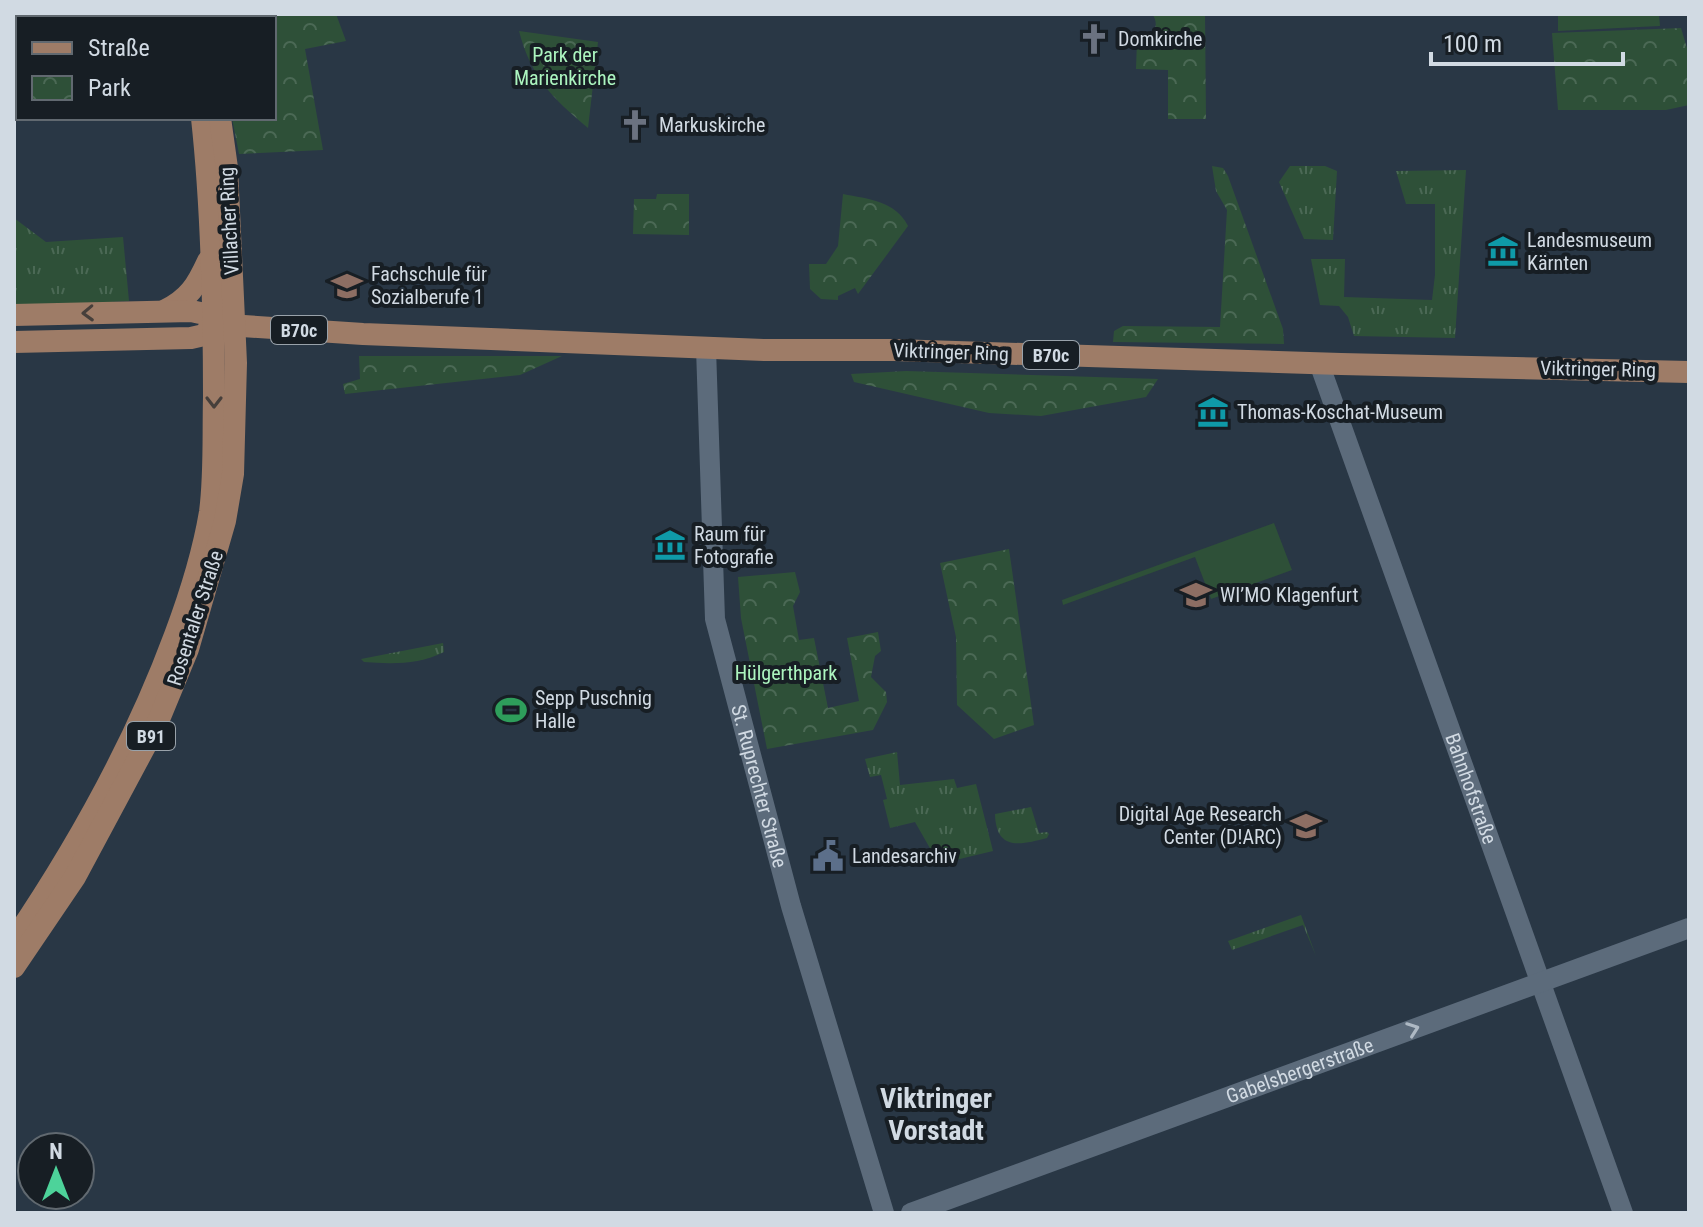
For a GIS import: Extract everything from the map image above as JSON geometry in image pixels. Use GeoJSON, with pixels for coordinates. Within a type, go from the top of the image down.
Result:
{"type":"FeatureCollection","features":[{"type":"Feature","properties":{"kind":"main road","name":"Villacher Ring"},"geometry":{"type":"LineString","coordinates":[[202,120],[210,257],[224,324]]}},
{"type":"Feature","properties":{"kind":"main road","name":"Villacher Ring"},"geometry":{"type":"LineString","coordinates":[[220,120],[227,168],[224,324]]}},
{"type":"Feature","properties":{"kind":"main road"},"geometry":{"type":"LineString","coordinates":[[163,311],[186,299],[195,289],[210,257]]}},
{"type":"Feature","properties":{"kind":"main road"},"geometry":{"type":"LineString","coordinates":[[14,315],[191,311],[224,324]]}},
{"type":"Feature","properties":{"kind":"main road"},"geometry":{"type":"LineString","coordinates":[[14,342],[191,338],[224,324]]}},
{"type":"Feature","properties":{"kind":"main road","name":"Viktringer Ring"},"geometry":{"type":"LineString","coordinates":[[224,324],[363,334],[706,348],[894,350],[1689,372]]}},
{"type":"Feature","properties":{"kind":"main road","name":"Rosentaler Straße"},"geometry":{"type":"LineString","coordinates":[[14,940],[106,791],[148,704],[189,598],[210,510],[224,324]]}},
{"type":"Feature","properties":{"kind":"main road","name":"Rosentaler Straße"},"geometry":{"type":"LineString","coordinates":[[14,967],[75,877],[122,794],[157,724],[188,649],[215,561],[233,474],[236,405],[224,324]]}},
{"type":"Feature","properties":{"kind":"street","name":"St. Ruprechter Straße"},"geometry":{"type":"LineString","coordinates":[[706,348],[715,619],[791,906],[884,1213]]}},
{"type":"Feature","properties":{"kind":"street","name":"Bahnhofstraße"},"geometry":{"type":"LineString","coordinates":[[1319,363],[1623,1213]]}},
{"type":"Feature","properties":{"kind":"street","name":"Gabelsbergerstraße"},"geometry":{"type":"LineString","coordinates":[[911,1213],[1689,928]]}},
{"type":"Feature","properties":{"kind":"green space"},"geometry":{"type":"Polygon","coordinates":[[[336,14],[346,41],[305,49],[323,150],[239,154],[232,120],[276,120],[276,16],[214,16],[336,14]]]}},
{"type":"Feature","properties":{"kind":"green space"},"geometry":{"type":"Polygon","coordinates":[[[1152,14],[1205,14],[1206,119],[1168,119],[1168,70],[1136,69],[1137,41],[1142,36],[1152,35],[1155,30],[1156,21],[1152,14]]]}},
{"type":"Feature","properties":{"kind":"green space"},"geometry":{"type":"Polygon","coordinates":[[[1558,14],[1659,14],[1660,26],[1558,31],[1558,14]]]}},
{"type":"Feature","properties":{"kind":"green space"},"geometry":{"type":"Polygon","coordinates":[[[1681,28],[1689,55],[1689,105],[1666,110],[1558,110],[1552,33],[1681,28]]]}},
{"type":"Feature","properties":{"kind":"green space","name":"Park der Marienkirche"},"geometry":{"type":"Polygon","coordinates":[[[519,31],[598,42],[588,128],[544,86],[530,61],[519,31]]]}},
{"type":"Feature","properties":{"kind":"green space"},"geometry":{"type":"Polygon","coordinates":[[[1212,166],[1223,168],[1228,176],[1283,329],[1284,344],[1113,342],[1114,331],[1123,326],[1220,327],[1227,210],[1216,191],[1212,166]]]}},
{"type":"Feature","properties":{"kind":"green space"},"geometry":{"type":"Polygon","coordinates":[[[1290,166],[1325,166],[1337,171],[1333,240],[1304,239],[1279,182],[1290,166]]]}},
{"type":"Feature","properties":{"kind":"green space"},"geometry":{"type":"Polygon","coordinates":[[[1466,170],[1455,338],[1354,336],[1348,317],[1339,306],[1320,305],[1311,259],[1345,259],[1344,297],[1432,300],[1435,204],[1406,204],[1396,171],[1466,170]]]}},
{"type":"Feature","properties":{"kind":"green space"},"geometry":{"type":"Polygon","coordinates":[[[657,194],[689,194],[689,235],[633,234],[634,199],[656,199],[657,194]]]}},
{"type":"Feature","properties":{"kind":"green space"},"geometry":{"type":"Polygon","coordinates":[[[843,194],[889,206],[908,226],[858,294],[855,288],[838,296],[838,300],[821,299],[810,289],[809,264],[826,264],[838,246],[843,194]]]}},
{"type":"Feature","properties":{"kind":"green space"},"geometry":{"type":"Polygon","coordinates":[[[14,218],[46,242],[123,237],[129,301],[14,307],[14,218]]]}},
{"type":"Feature","properties":{"kind":"green space"},"geometry":{"type":"Polygon","coordinates":[[[359,356],[562,356],[520,375],[345,394],[343,384],[360,379],[359,356]]]}},
{"type":"Feature","properties":{"kind":"green space"},"geometry":{"type":"Polygon","coordinates":[[[906,371],[1158,379],[1146,397],[1041,416],[989,413],[854,382],[851,374],[906,371]]]}},
{"type":"Feature","properties":{"kind":"green space"},"geometry":{"type":"Polygon","coordinates":[[[1274,523],[1292,570],[1211,599],[1195,557],[1063,605],[1062,600],[1274,523]]]}},
{"type":"Feature","properties":{"kind":"green space"},"geometry":{"type":"Polygon","coordinates":[[[1009,549],[1034,725],[994,739],[957,705],[956,637],[940,563],[1009,549]]]}},
{"type":"Feature","properties":{"kind":"green space","name":"Hülgerthpark"},"geometry":{"type":"Polygon","coordinates":[[[795,572],[800,592],[793,606],[799,640],[814,638],[828,708],[859,701],[847,638],[878,632],[881,651],[875,656],[871,677],[886,692],[887,702],[873,730],[767,749],[741,618],[738,577],[795,572]]]}},
{"type":"Feature","properties":{"kind":"green space"},"geometry":{"type":"Polygon","coordinates":[[[443,643],[444,652],[414,661],[374,663],[361,659],[443,643]]]}},
{"type":"Feature","properties":{"kind":"green space"},"geometry":{"type":"Polygon","coordinates":[[[897,752],[900,785],[954,779],[957,788],[976,784],[993,851],[939,864],[915,822],[890,828],[881,775],[870,777],[865,759],[897,752]]]}},
{"type":"Feature","properties":{"kind":"green space"},"geometry":{"type":"Polygon","coordinates":[[[1031,807],[1039,833],[1047,832],[1047,838],[1019,843],[1005,840],[996,826],[995,814],[1031,807]]]}},
{"type":"Feature","properties":{"kind":"green space"},"geometry":{"type":"Polygon","coordinates":[[[1301,915],[1316,956],[1303,925],[1232,950],[1228,941],[1301,915]]]}},
{"type":"Feature","properties":{"kind":"place","name":"Domkirche"},"geometry":{"type":"Point","coordinates":[1094,39]}},
{"type":"Feature","properties":{"kind":"place","name":"Markuskirche"},"geometry":{"type":"Point","coordinates":[635,125]}},
{"type":"Feature","properties":{"kind":"place","name":"Landesmuseum Kärnten"},"geometry":{"type":"Point","coordinates":[1503,251]}},
{"type":"Feature","properties":{"kind":"place","name":"Fachschule für Sozialberufe 1"},"geometry":{"type":"Point","coordinates":[347,286]}},
{"type":"Feature","properties":{"kind":"place","name":"Thomas-Koschat-Museum"},"geometry":{"type":"Point","coordinates":[1213,412]}},
{"type":"Feature","properties":{"kind":"place","name":"Raum für Fotografie"},"geometry":{"type":"Point","coordinates":[670,545]}},
{"type":"Feature","properties":{"kind":"place","name":"WI’MO Klagenfurt"},"geometry":{"type":"Point","coordinates":[1196,595]}},
{"type":"Feature","properties":{"kind":"place","name":"Sepp Puschnig Halle"},"geometry":{"type":"Point","coordinates":[511,710]}},
{"type":"Feature","properties":{"kind":"place","name":"Digital Age Research Center (D!ARC)"},"geometry":{"type":"Point","coordinates":[1306,826]}},
{"type":"Feature","properties":{"kind":"place","name":"Landesarchiv"},"geometry":{"type":"Point","coordinates":[828,856]}},
{"type":"Feature","properties":{"kind":"district","name":"Viktringer Vorstadt"},"geometry":{"type":"Point","coordinates":[936,1114]}}]}
